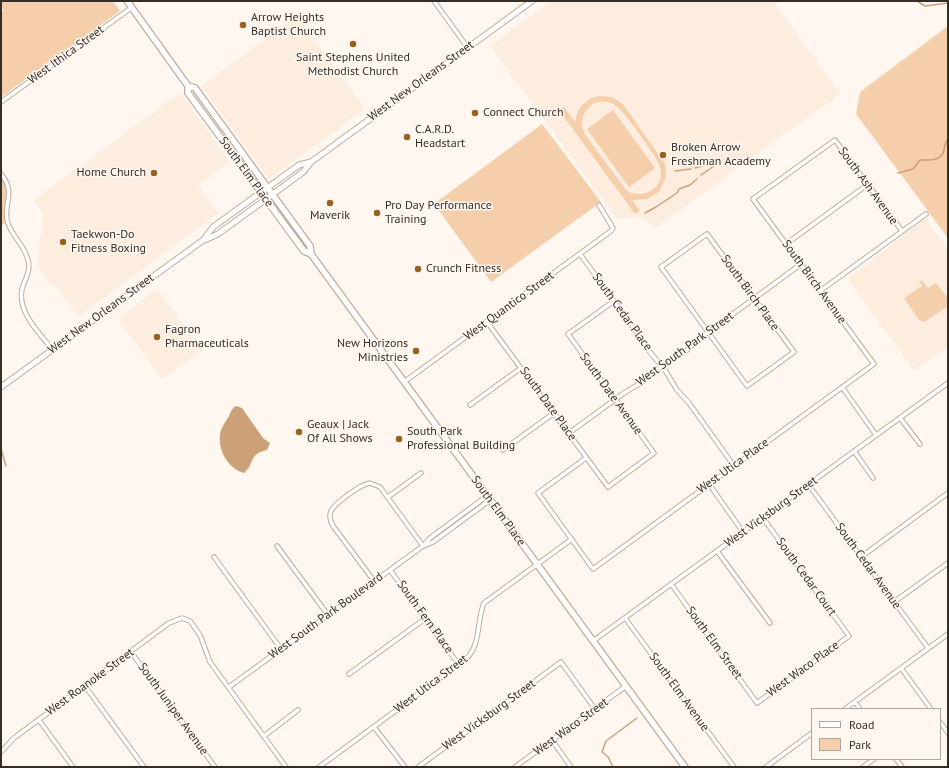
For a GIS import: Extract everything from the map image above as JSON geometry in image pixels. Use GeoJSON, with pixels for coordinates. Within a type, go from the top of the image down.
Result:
{"type":"FeatureCollection","features":[{"type":"Feature","properties":{"kind":"main road","name":"South Elm Place"},"geometry":{"type":"LineString","coordinates":[[127,1],[188,86],[188,93],[217,133],[304,251],[311,254]]}},
{"type":"Feature","properties":{"kind":"main road","name":"West New Orleans Street"},"geometry":{"type":"LineString","coordinates":[[1,387],[202,241],[218,234],[303,172],[311,162],[532,1]]}},
{"type":"Feature","properties":{"kind":"main road","name":"South Elm Place"},"geometry":{"type":"LineString","coordinates":[[188,86],[195,88],[310,246],[311,254],[685,767]]}},
{"type":"Feature","properties":{"kind":"main road"},"geometry":{"type":"LineString","coordinates":[[217,133],[224,128]]}},
{"type":"Feature","properties":{"kind":"main road","name":"West New Orleans Street"},"geometry":{"type":"LineString","coordinates":[[202,241],[213,227],[261,192],[299,165],[311,162]]}},
{"type":"Feature","properties":{"kind":"street"},"geometry":{"type":"LineString","coordinates":[[434,1],[468,48]]}},
{"type":"Feature","properties":{"kind":"street","name":"West Ithica Street"},"geometry":{"type":"LineString","coordinates":[[1,102],[131,8]]}},
{"type":"Feature","properties":{"kind":"street","name":"South Ash Avenue"},"geometry":{"type":"LineString","coordinates":[[753,199],[835,140],[902,231]]}},
{"type":"Feature","properties":{"kind":"street"},"geometry":{"type":"LineString","coordinates":[[1,174],[9,189],[6,210],[8,225],[29,260],[28,272],[22,293],[22,304],[27,315],[53,350]]}},
{"type":"Feature","properties":{"kind":"street"},"geometry":{"type":"LineString","coordinates":[[786,244],[867,185]]}},
{"type":"Feature","properties":{"kind":"street","name":"South Birch Avenue"},"geometry":{"type":"LineString","coordinates":[[753,199],[874,364]]}},
{"type":"Feature","properties":{"kind":"street","name":"West Quantico Street"},"geometry":{"type":"LineString","coordinates":[[404,382],[580,254],[613,228],[599,205]]}},
{"type":"Feature","properties":{"kind":"street"},"geometry":{"type":"LineString","coordinates":[[820,291],[926,214]]}},
{"type":"Feature","properties":{"kind":"street","name":"South Birch Place"},"geometry":{"type":"LineString","coordinates":[[707,234],[794,352],[747,386],[708,332],[661,267],[707,234]]}},
{"type":"Feature","properties":{"kind":"street","name":"South Cedar Place"},"geometry":{"type":"LineString","coordinates":[[580,254],[644,345],[661,366],[677,390],[689,403],[734,466]]}},
{"type":"Feature","properties":{"kind":"street","name":"West South Park Street"},"geometry":{"type":"LineString","coordinates":[[569,433],[615,399],[643,382],[661,366],[686,351],[708,332],[801,264]]}},
{"type":"Feature","properties":{"kind":"street","name":"South Date Avenue"},"geometry":{"type":"LineString","coordinates":[[608,487],[654,453],[568,334],[614,301]]}},
{"type":"Feature","properties":{"kind":"street","name":"South Date Place"},"geometry":{"type":"LineString","coordinates":[[487,322],[608,487]]}},
{"type":"Feature","properties":{"kind":"street","name":"West Utica Place"},"geometry":{"type":"LineString","coordinates":[[572,539],[593,569],[874,364]]}},
{"type":"Feature","properties":{"kind":"street"},"geometry":{"type":"LineString","coordinates":[[470,405],[521,368]]}},
{"type":"Feature","properties":{"kind":"street","name":"West Vicksburg Street"},"geometry":{"type":"LineString","coordinates":[[593,641],[947,384]]}},
{"type":"Feature","properties":{"kind":"street"},"geometry":{"type":"LineString","coordinates":[[842,388],[876,435]]}},
{"type":"Feature","properties":{"kind":"street"},"geometry":{"type":"LineString","coordinates":[[503,450],[554,413]]}},
{"type":"Feature","properties":{"kind":"street"},"geometry":{"type":"LineString","coordinates":[[900,418],[920,444]]}},
{"type":"Feature","properties":{"kind":"street"},"geometry":{"type":"LineString","coordinates":[[854,451],[873,478]]}},
{"type":"Feature","properties":{"kind":"street"},"geometry":{"type":"LineString","coordinates":[[572,539],[538,493],[586,458]]}},
{"type":"Feature","properties":{"kind":"street"},"geometry":{"type":"LineString","coordinates":[[388,498],[421,473]]}},
{"type":"Feature","properties":{"kind":"street"},"geometry":{"type":"LineString","coordinates":[[374,581],[333,526],[330,517],[334,506],[361,486],[370,483],[380,487],[423,546]]}},
{"type":"Feature","properties":{"kind":"street"},"geometry":{"type":"LineString","coordinates":[[709,484],[743,532]]}},
{"type":"Feature","properties":{"kind":"street","name":"South Cedar Avenue"},"geometry":{"type":"LineString","coordinates":[[808,484],[928,648]]}},
{"type":"Feature","properties":{"kind":"street"},"geometry":{"type":"LineString","coordinates":[[861,556],[948,493]]}},
{"type":"Feature","properties":{"kind":"street","name":"West South Park Boulevard"},"geometry":{"type":"LineString","coordinates":[[229,687],[423,546],[430,538],[489,498]]}},
{"type":"Feature","properties":{"kind":"street","name":"South Cedar Court"},"geometry":{"type":"LineString","coordinates":[[762,518],[849,636]]}},
{"type":"Feature","properties":{"kind":"street","name":"West Utica Street"},"geometry":{"type":"LineString","coordinates":[[319,767],[459,665],[470,655],[475,646],[484,603],[572,539]]}},
{"type":"Feature","properties":{"kind":"street"},"geometry":{"type":"LineString","coordinates":[[277,546],[328,615]]}},
{"type":"Feature","properties":{"kind":"street"},"geometry":{"type":"LineString","coordinates":[[717,551],[770,623]]}},
{"type":"Feature","properties":{"kind":"street"},"geometry":{"type":"LineString","coordinates":[[214,557],[281,649]]}},
{"type":"Feature","properties":{"kind":"street"},"geometry":{"type":"LineString","coordinates":[[894,602],[948,563]]}},
{"type":"Feature","properties":{"kind":"street","name":"South Fern Place"},"geometry":{"type":"LineString","coordinates":[[390,570],[459,665]]}},
{"type":"Feature","properties":{"kind":"street","name":"South Elm Street"},"geometry":{"type":"LineString","coordinates":[[671,584],[757,702]]}},
{"type":"Feature","properties":{"kind":"street","name":"West Roanoke Street"},"geometry":{"type":"LineString","coordinates":[[1,752],[10,741],[38,720],[170,623],[182,618],[190,621],[200,635],[208,658],[229,687]]}},
{"type":"Feature","properties":{"kind":"street"},"geometry":{"type":"LineString","coordinates":[[349,674],[426,618]]}},
{"type":"Feature","properties":{"kind":"street","name":"South Elm Avenue"},"geometry":{"type":"LineString","coordinates":[[625,618],[734,767]]}},
{"type":"Feature","properties":{"kind":"street"},"geometry":{"type":"LineString","coordinates":[[847,708],[948,634]]}},
{"type":"Feature","properties":{"kind":"street","name":"West Waco Place"},"geometry":{"type":"LineString","coordinates":[[757,702],[849,636]]}},
{"type":"Feature","properties":{"kind":"street","name":"South Juniper Avenue"},"geometry":{"type":"LineString","coordinates":[[131,652],[215,767]]}},
{"type":"Feature","properties":{"kind":"street","name":"West Vicksburg Street"},"geometry":{"type":"LineString","coordinates":[[418,767],[561,662],[595,709]]}},
{"type":"Feature","properties":{"kind":"street"},"geometry":{"type":"LineString","coordinates":[[901,668],[930,708]]}},
{"type":"Feature","properties":{"kind":"street"},"geometry":{"type":"LineString","coordinates":[[85,686],[144,767]]}},
{"type":"Feature","properties":{"kind":"street","name":"West Waco Street"},"geometry":{"type":"LineString","coordinates":[[515,767],[626,686]]}},
{"type":"Feature","properties":{"kind":"street"},"geometry":{"type":"LineString","coordinates":[[229,687],[286,767]]}},
{"type":"Feature","properties":{"kind":"street"},"geometry":{"type":"LineString","coordinates":[[855,702],[859,708]]}},
{"type":"Feature","properties":{"kind":"street"},"geometry":{"type":"LineString","coordinates":[[264,736],[298,710]]}},
{"type":"Feature","properties":{"kind":"street"},"geometry":{"type":"LineString","coordinates":[[38,720],[73,767]]}},
{"type":"Feature","properties":{"kind":"street"},"geometry":{"type":"LineString","coordinates":[[941,723],[948,733]]}},
{"type":"Feature","properties":{"kind":"street"},"geometry":{"type":"LineString","coordinates":[[374,727],[405,767]]}},
{"type":"Feature","properties":{"kind":"street"},"geometry":{"type":"LineString","coordinates":[[766,767],[811,734]]}},
{"type":"Feature","properties":{"kind":"street"},"geometry":{"type":"LineString","coordinates":[[552,740],[571,767]]}},
{"type":"Feature","properties":{"kind":"street"},"geometry":{"type":"LineString","coordinates":[[863,767],[873,760]]}},
{"type":"Feature","properties":{"kind":"shaded area","name":"Broken Arrow Freshman Academy"},"geometry":{"type":"Polygon","coordinates":[[[551,1],[773,1],[840,94],[656,227],[641,217],[617,219],[490,46],[551,1]]]}},
{"type":"Feature","properties":{"kind":"shaded area"},"geometry":{"type":"Polygon","coordinates":[[[297,16],[365,109],[269,179],[201,86],[297,16]]]}},
{"type":"Feature","properties":{"kind":"shaded area"},"geometry":{"type":"Polygon","coordinates":[[[180,93],[230,162],[198,185],[218,213],[79,316],[55,285],[49,283],[37,264],[44,214],[34,200],[180,93]]]}},
{"type":"Feature","properties":{"kind":"shaded area"},"geometry":{"type":"Polygon","coordinates":[[[925,218],[948,250],[948,346],[914,371],[848,279],[925,218]]]}},
{"type":"Feature","properties":{"kind":"shaded area","name":"Fagron Pharmaceuticals"},"geometry":{"type":"Polygon","coordinates":[[[157,289],[202,350],[162,379],[120,322],[121,316],[157,289]]]}},
{"type":"Feature","properties":{"kind":"shaded area"},"geometry":{"type":"Polygon","coordinates":[[[236,406],[242,408],[263,438],[270,443],[267,450],[257,454],[254,457],[250,466],[244,473],[233,467],[228,462],[224,456],[220,444],[221,430],[232,410],[236,406]]]}},
{"type":"Feature","properties":{"kind":"green space"},"geometry":{"type":"Polygon","coordinates":[[[1,1],[113,1],[120,11],[1,97],[1,12],[4,10],[1,8],[1,1]]]}},
{"type":"Feature","properties":{"kind":"green space"},"geometry":{"type":"Polygon","coordinates":[[[948,26],[948,238],[856,114],[860,92],[948,26]]]}},
{"type":"Feature","properties":{"kind":"green space"},"geometry":{"type":"Polygon","coordinates":[[[594,97],[612,97],[623,104],[665,164],[666,177],[659,192],[647,199],[632,200],[640,211],[635,214],[559,110],[564,107],[575,122],[582,105],[594,97]],[[597,102],[588,108],[583,116],[582,126],[586,136],[627,191],[640,194],[652,190],[660,181],[661,174],[658,162],[653,154],[640,134],[615,105],[607,102],[597,102]]]}},
{"type":"Feature","properties":{"kind":"green space"},"geometry":{"type":"Polygon","coordinates":[[[613,110],[655,168],[629,187],[587,129],[613,110]]]}},
{"type":"Feature","properties":{"kind":"green space"},"geometry":{"type":"Polygon","coordinates":[[[542,124],[601,202],[491,282],[434,204],[542,124]]]}},
{"type":"Feature","properties":{"kind":"green space"},"geometry":{"type":"Polygon","coordinates":[[[1,178],[6,188],[7,199],[5,223],[1,225],[1,178]]]}},
{"type":"Feature","properties":{"kind":"green space"},"geometry":{"type":"Polygon","coordinates":[[[922,280],[928,288],[936,283],[948,298],[947,307],[924,322],[919,320],[904,298],[922,286],[919,282],[922,280]]]}},
{"type":"Feature","properties":{"kind":"waterway"},"geometry":{"type":"LineString","coordinates":[[917,1],[925,6],[948,3]]}},
{"type":"Feature","properties":{"kind":"waterway"},"geometry":{"type":"LineString","coordinates":[[898,173],[913,169],[920,160],[934,160],[940,157],[948,138]]}},
{"type":"Feature","properties":{"kind":"waterway"},"geometry":{"type":"LineString","coordinates":[[695,168],[716,162]]}},
{"type":"Feature","properties":{"kind":"waterway"},"geometry":{"type":"LineString","coordinates":[[701,175],[716,163]]}},
{"type":"Feature","properties":{"kind":"waterway"},"geometry":{"type":"LineString","coordinates":[[675,171],[691,169]]}},
{"type":"Feature","properties":{"kind":"waterway"},"geometry":{"type":"LineString","coordinates":[[645,213],[677,193],[679,189],[690,185],[697,179]]}},
{"type":"Feature","properties":{"kind":"waterway"},"geometry":{"type":"LineString","coordinates":[[1,449],[6,466]]}},
{"type":"Feature","properties":{"kind":"waterway"},"geometry":{"type":"LineString","coordinates":[[613,767],[608,757],[602,752],[606,741],[637,718]]}},
{"type":"Feature","properties":{"kind":"place","name":"Arrow Heights Baptist Church"},"geometry":{"type":"Point","coordinates":[243,25]}},
{"type":"Feature","properties":{"kind":"place","name":"Saint Stephens United Methodist Church"},"geometry":{"type":"Point","coordinates":[353,44]}},
{"type":"Feature","properties":{"kind":"place","name":"Connect Church"},"geometry":{"type":"Point","coordinates":[475,113]}},
{"type":"Feature","properties":{"kind":"place","name":"C.A.R.D. Headstart"},"geometry":{"type":"Point","coordinates":[407,137]}},
{"type":"Feature","properties":{"kind":"place","name":"Broken Arrow Freshman Academy"},"geometry":{"type":"Point","coordinates":[663,155]}},
{"type":"Feature","properties":{"kind":"place","name":"Home Church"},"geometry":{"type":"Point","coordinates":[154,173]}},
{"type":"Feature","properties":{"kind":"place","name":"Maverik"},"geometry":{"type":"Point","coordinates":[330,203]}},
{"type":"Feature","properties":{"kind":"place","name":"Pro Day Performance Training"},"geometry":{"type":"Point","coordinates":[377,213]}},
{"type":"Feature","properties":{"kind":"place","name":"Taekwon-Do Fitness Boxing"},"geometry":{"type":"Point","coordinates":[63,242]}},
{"type":"Feature","properties":{"kind":"place","name":"Crunch Fitness"},"geometry":{"type":"Point","coordinates":[418,269]}},
{"type":"Feature","properties":{"kind":"place","name":"Fagron Pharmaceuticals"},"geometry":{"type":"Point","coordinates":[157,337]}},
{"type":"Feature","properties":{"kind":"place","name":"New Horizons Ministries"},"geometry":{"type":"Point","coordinates":[416,351]}},
{"type":"Feature","properties":{"kind":"place","name":"Geaux | Jack Of All Shows"},"geometry":{"type":"Point","coordinates":[299,432]}},
{"type":"Feature","properties":{"kind":"place","name":"South Park Professional Building"},"geometry":{"type":"Point","coordinates":[399,439]}}]}
